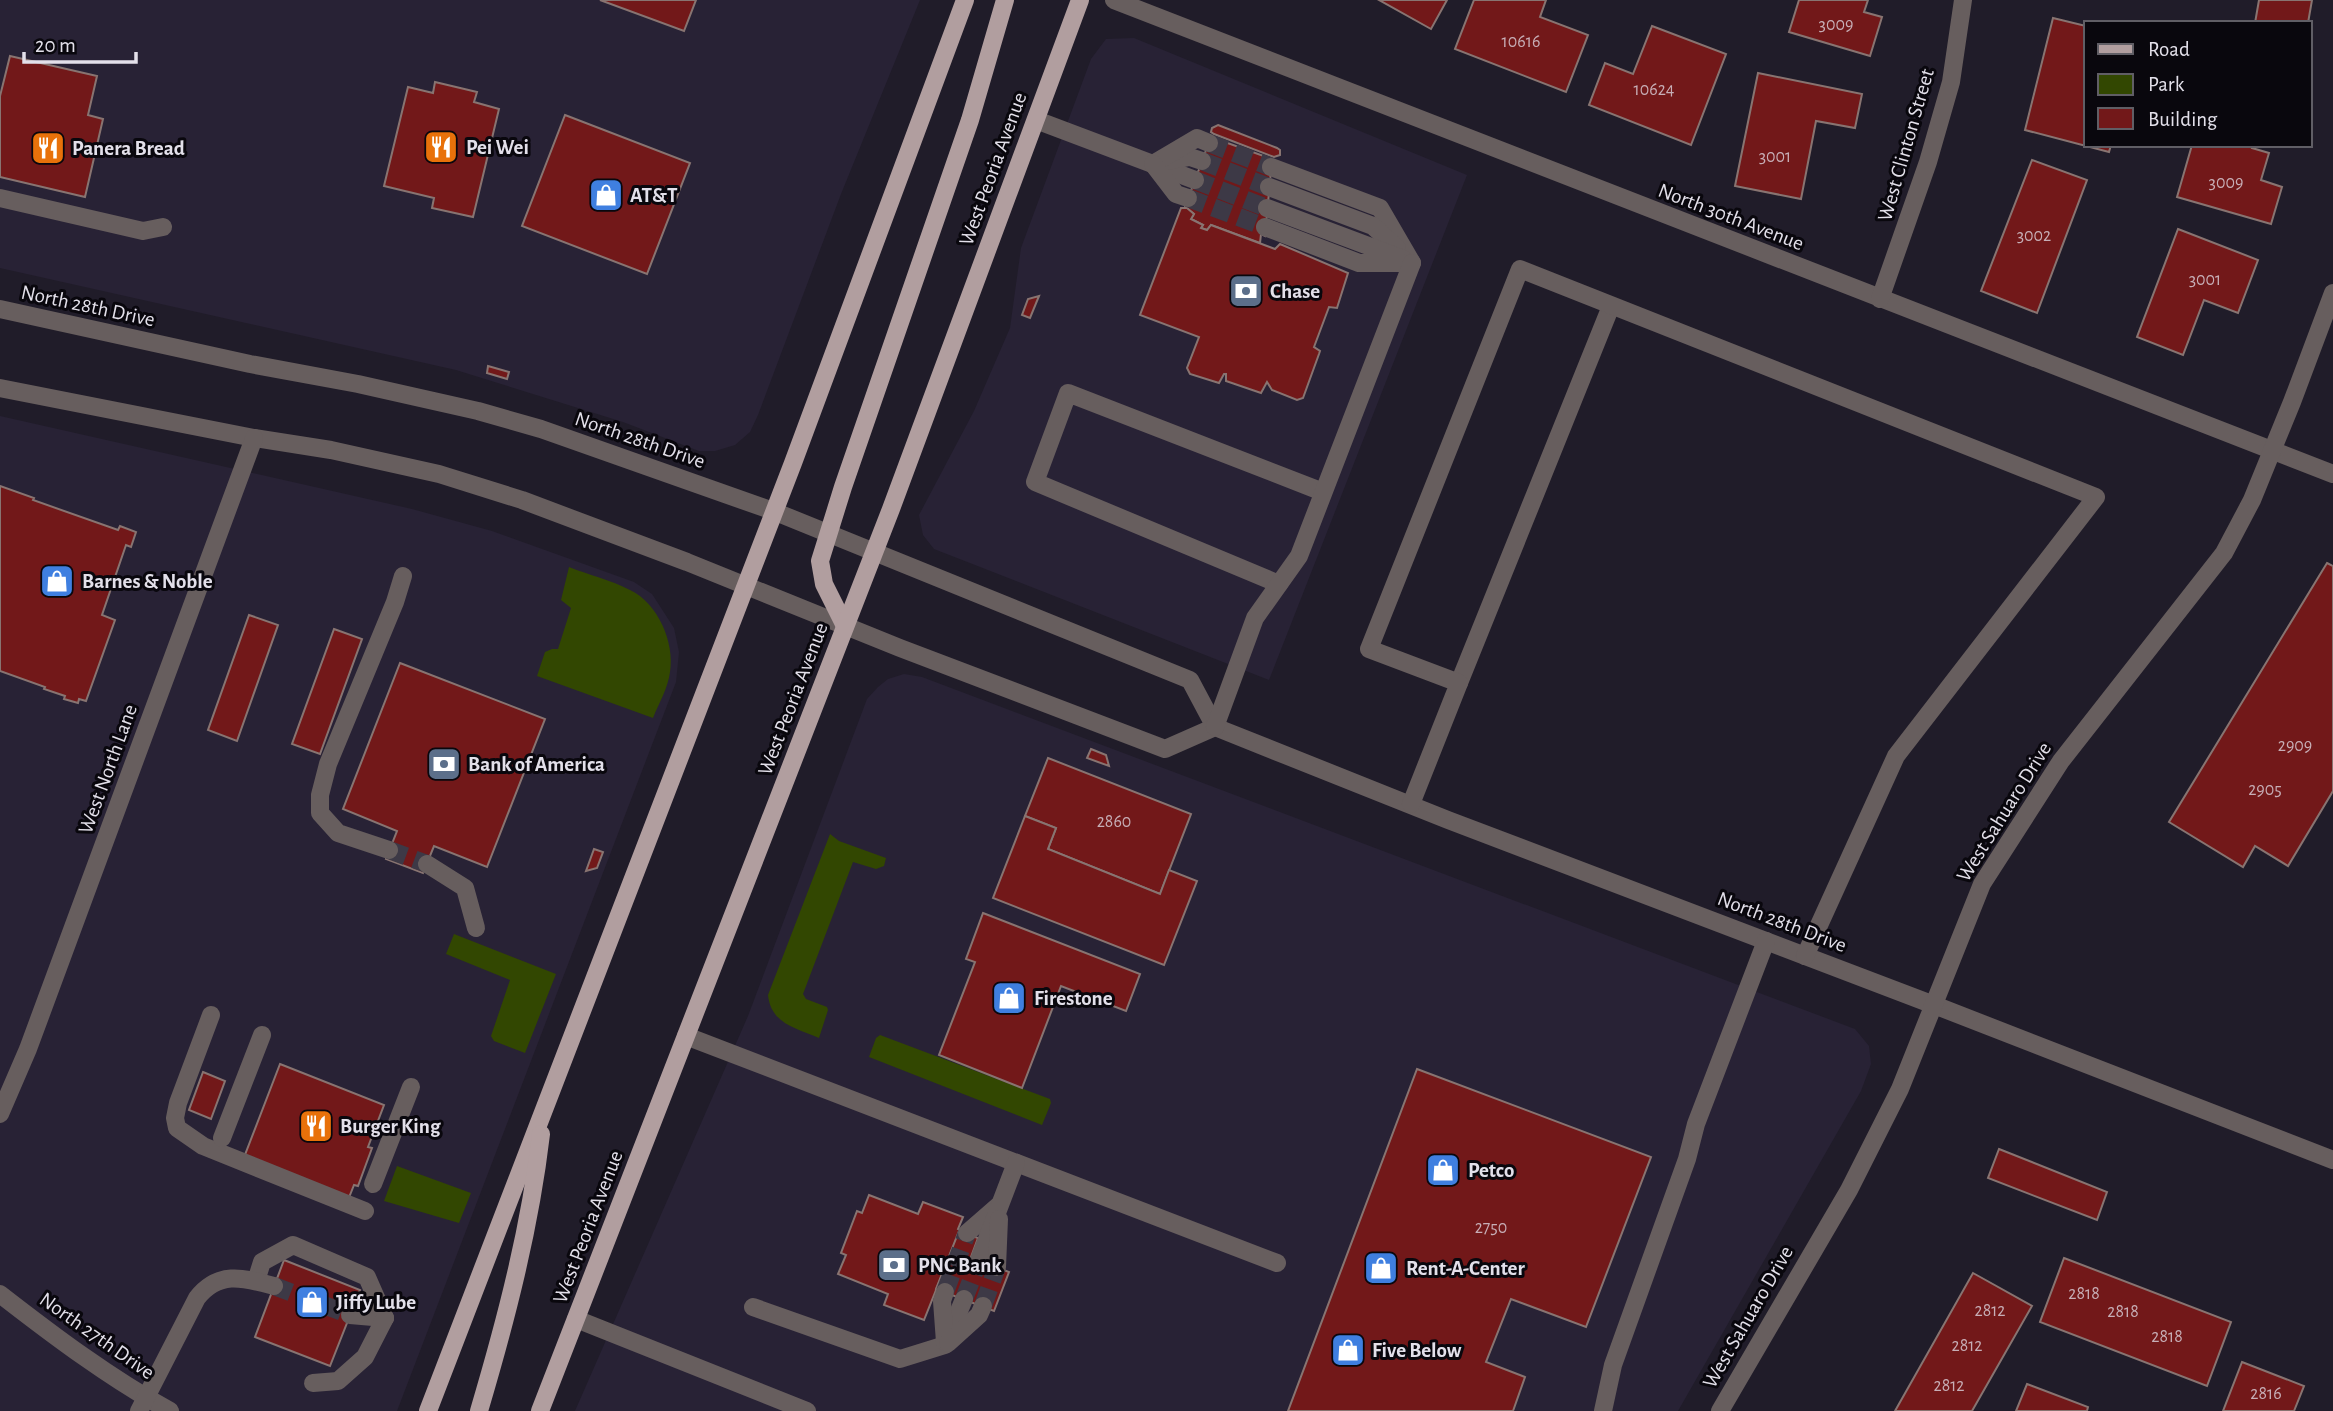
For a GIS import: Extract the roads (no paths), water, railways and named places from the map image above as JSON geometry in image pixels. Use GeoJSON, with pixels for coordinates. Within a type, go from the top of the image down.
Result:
{"type":"FeatureCollection","features":[{"type":"Feature","properties":{"kind":"main road"},"geometry":{"type":"LineString","coordinates":[[428,1411],[745,585],[965,0]]}},
{"type":"Feature","properties":{"kind":"main road"},"geometry":{"type":"LineString","coordinates":[[845,626],[824,584],[820,561],[966,132],[1005,0]]}},
{"type":"Feature","properties":{"kind":"main road","name":"West Peoria Avenue"},"geometry":{"type":"LineString","coordinates":[[540,1411],[874,552],[1080,0]]}},
{"type":"Feature","properties":{"kind":"main road"},"geometry":{"type":"LineString","coordinates":[[479,1411],[499,1342],[533,1196],[544,1106]]}},
{"type":"Feature","properties":{"kind":"street","name":"North 30th Avenue"},"geometry":{"type":"LineString","coordinates":[[1114,0],[2333,474]]}},
{"type":"Feature","properties":{"kind":"street","name":"West Clinton Street"},"geometry":{"type":"LineString","coordinates":[[1880,299],[1928,162],[1951,82],[1963,0]]}},
{"type":"Feature","properties":{"kind":"street"},"geometry":{"type":"LineString","coordinates":[[1036,120],[1195,180]]}},
{"type":"Feature","properties":{"kind":"street"},"geometry":{"type":"LineString","coordinates":[[1153,164],[1197,138],[1209,143]]}},
{"type":"Feature","properties":{"kind":"street"},"geometry":{"type":"LineString","coordinates":[[1153,164],[1190,157],[1202,161]]}},
{"type":"Feature","properties":{"kind":"street"},"geometry":{"type":"LineString","coordinates":[[1153,164],[1176,194],[1188,198]]}},
{"type":"Feature","properties":{"kind":"street"},"geometry":{"type":"LineString","coordinates":[[1271,167],[1380,208],[1412,263]]}},
{"type":"Feature","properties":{"kind":"street"},"geometry":{"type":"LineString","coordinates":[[1269,187],[1373,226],[1412,263]]}},
{"type":"Feature","properties":{"kind":"street"},"geometry":{"type":"LineString","coordinates":[[0,198],[143,231],[163,227]]}},
{"type":"Feature","properties":{"kind":"street"},"geometry":{"type":"LineString","coordinates":[[1268,208],[1412,263]]}},
{"type":"Feature","properties":{"kind":"street"},"geometry":{"type":"LineString","coordinates":[[1265,227],[1359,263],[1412,263]]}},
{"type":"Feature","properties":{"kind":"street"},"geometry":{"type":"LineString","coordinates":[[0,388],[254,438],[331,450],[439,474],[522,500],[1165,749],[1215,727],[1255,618],[1299,556],[1412,263]]}},
{"type":"Feature","properties":{"kind":"street"},"geometry":{"type":"LineString","coordinates":[[1459,683],[1369,649],[1520,269],[2095,497],[1896,756],[1805,956]]}},
{"type":"Feature","properties":{"kind":"street","name":"West Sahuaro Drive"},"geometry":{"type":"LineString","coordinates":[[1720,1411],[1849,1190],[1900,1089],[1982,884],[2061,761],[2224,553],[2252,500],[2273,450],[2333,293]]}},
{"type":"Feature","properties":{"kind":"street"},"geometry":{"type":"LineString","coordinates":[[1411,804],[1611,306]]}},
{"type":"Feature","properties":{"kind":"street","name":"North 28th Drive"},"geometry":{"type":"LineString","coordinates":[[0,309],[478,411],[541,429],[773,511],[1190,680],[1215,727],[2333,1160]]}},
{"type":"Feature","properties":{"kind":"street"},"geometry":{"type":"LineString","coordinates":[[1279,584],[1035,482],[1068,393],[1323,492]]}},
{"type":"Feature","properties":{"kind":"street","name":"West North Lane"},"geometry":{"type":"LineString","coordinates":[[0,1114],[28,1049],[254,438]]}},
{"type":"Feature","properties":{"kind":"street"},"geometry":{"type":"LineString","coordinates":[[389,850],[338,833],[320,813],[320,796],[328,764],[395,602],[403,576]]}},
{"type":"Feature","properties":{"kind":"street"},"geometry":{"type":"LineString","coordinates":[[426,864],[465,888],[476,928]]}},
{"type":"Feature","properties":{"kind":"street"},"geometry":{"type":"LineString","coordinates":[[1603,1411],[1613,1365],[1687,1159],[1696,1124],[1766,941]]}},
{"type":"Feature","properties":{"kind":"street"},"geometry":{"type":"LineString","coordinates":[[211,1015],[178,1103],[175,1118],[177,1128],[203,1146],[365,1211]]}},
{"type":"Feature","properties":{"kind":"street"},"geometry":{"type":"LineString","coordinates":[[222,1139],[262,1035]]}},
{"type":"Feature","properties":{"kind":"street"},"geometry":{"type":"LineString","coordinates":[[686,1036],[1277,1263]]}},
{"type":"Feature","properties":{"kind":"street"},"geometry":{"type":"LineString","coordinates":[[373,1184],[411,1087]]}},
{"type":"Feature","properties":{"kind":"street"},"geometry":{"type":"LineString","coordinates":[[979,1260],[1016,1163]]}},
{"type":"Feature","properties":{"kind":"street"},"geometry":{"type":"LineString","coordinates":[[967,1233],[1000,1205]]}},
{"type":"Feature","properties":{"kind":"street"},"geometry":{"type":"LineString","coordinates":[[997,1267],[1000,1205]]}},
{"type":"Feature","properties":{"kind":"street"},"geometry":{"type":"LineString","coordinates":[[256,1281],[262,1262],[293,1245],[367,1277],[385,1318]]}},
{"type":"Feature","properties":{"kind":"street"},"geometry":{"type":"LineString","coordinates":[[142,1404],[207,1286],[243,1277],[274,1286]]}},
{"type":"Feature","properties":{"kind":"street"},"geometry":{"type":"LineString","coordinates":[[945,1292],[942,1301],[945,1345]]}},
{"type":"Feature","properties":{"kind":"street","name":"North 27th Drive"},"geometry":{"type":"LineString","coordinates":[[0,1294],[142,1404],[170,1411]]}},
{"type":"Feature","properties":{"kind":"street"},"geometry":{"type":"LineString","coordinates":[[945,1345],[964,1299]]}},
{"type":"Feature","properties":{"kind":"street"},"geometry":{"type":"LineString","coordinates":[[753,1307],[900,1359],[945,1345],[979,1315],[983,1307]]}},
{"type":"Feature","properties":{"kind":"street"},"geometry":{"type":"LineString","coordinates":[[350,1315],[385,1318]]}},
{"type":"Feature","properties":{"kind":"street"},"geometry":{"type":"LineString","coordinates":[[313,1382],[338,1381],[365,1357],[385,1318]]}},
{"type":"Feature","properties":{"kind":"street"},"geometry":{"type":"LineString","coordinates":[[576,1319],[807,1411]]}},
{"type":"Feature","properties":{"kind":"tunnel"},"geometry":{"type":"LineString","coordinates":[[1209,143],[1271,167]]}},
{"type":"Feature","properties":{"kind":"tunnel"},"geometry":{"type":"LineString","coordinates":[[1202,161],[1269,187]]}},
{"type":"Feature","properties":{"kind":"tunnel"},"geometry":{"type":"LineString","coordinates":[[1195,180],[1267,208]]}},
{"type":"Feature","properties":{"kind":"tunnel"},"geometry":{"type":"LineString","coordinates":[[1188,198],[1265,227]]}},
{"type":"Feature","properties":{"kind":"tunnel"},"geometry":{"type":"LineString","coordinates":[[389,850],[427,864]]}},
{"type":"Feature","properties":{"kind":"tunnel"},"geometry":{"type":"LineString","coordinates":[[945,1292],[967,1233]]}},
{"type":"Feature","properties":{"kind":"tunnel"},"geometry":{"type":"LineString","coordinates":[[964,1299],[979,1260]]}},
{"type":"Feature","properties":{"kind":"tunnel"},"geometry":{"type":"LineString","coordinates":[[983,1306],[997,1267]]}},
{"type":"Feature","properties":{"kind":"tunnel"},"geometry":{"type":"LineString","coordinates":[[274,1286],[350,1315]]}},
{"type":"Feature","properties":{"kind":"place","name":"Pei Wei"},"geometry":{"type":"Point","coordinates":[441,147]}},
{"type":"Feature","properties":{"kind":"place","name":"Panera Bread"},"geometry":{"type":"Point","coordinates":[48,148]}},
{"type":"Feature","properties":{"kind":"place","name":"AT&T"},"geometry":{"type":"Point","coordinates":[606,195]}},
{"type":"Feature","properties":{"kind":"place","name":"Chase"},"geometry":{"type":"Point","coordinates":[1246,291]}},
{"type":"Feature","properties":{"kind":"place","name":"Barnes & Noble"},"geometry":{"type":"Point","coordinates":[57,581]}},
{"type":"Feature","properties":{"kind":"place","name":"Bank of America"},"geometry":{"type":"Point","coordinates":[444,764]}},
{"type":"Feature","properties":{"kind":"place","name":"Firestone"},"geometry":{"type":"Point","coordinates":[1009,998]}},
{"type":"Feature","properties":{"kind":"place","name":"Burger King"},"geometry":{"type":"Point","coordinates":[316,1126]}},
{"type":"Feature","properties":{"kind":"place","name":"Petco"},"geometry":{"type":"Point","coordinates":[1443,1170]}},
{"type":"Feature","properties":{"kind":"place","name":"PNC Bank"},"geometry":{"type":"Point","coordinates":[894,1265]}},
{"type":"Feature","properties":{"kind":"place","name":"Rent-A-Center"},"geometry":{"type":"Point","coordinates":[1381,1268]}},
{"type":"Feature","properties":{"kind":"place","name":"Jiffy Lube"},"geometry":{"type":"Point","coordinates":[312,1302]}},
{"type":"Feature","properties":{"kind":"place","name":"Five Below"},"geometry":{"type":"Point","coordinates":[1348,1350]}}]}
